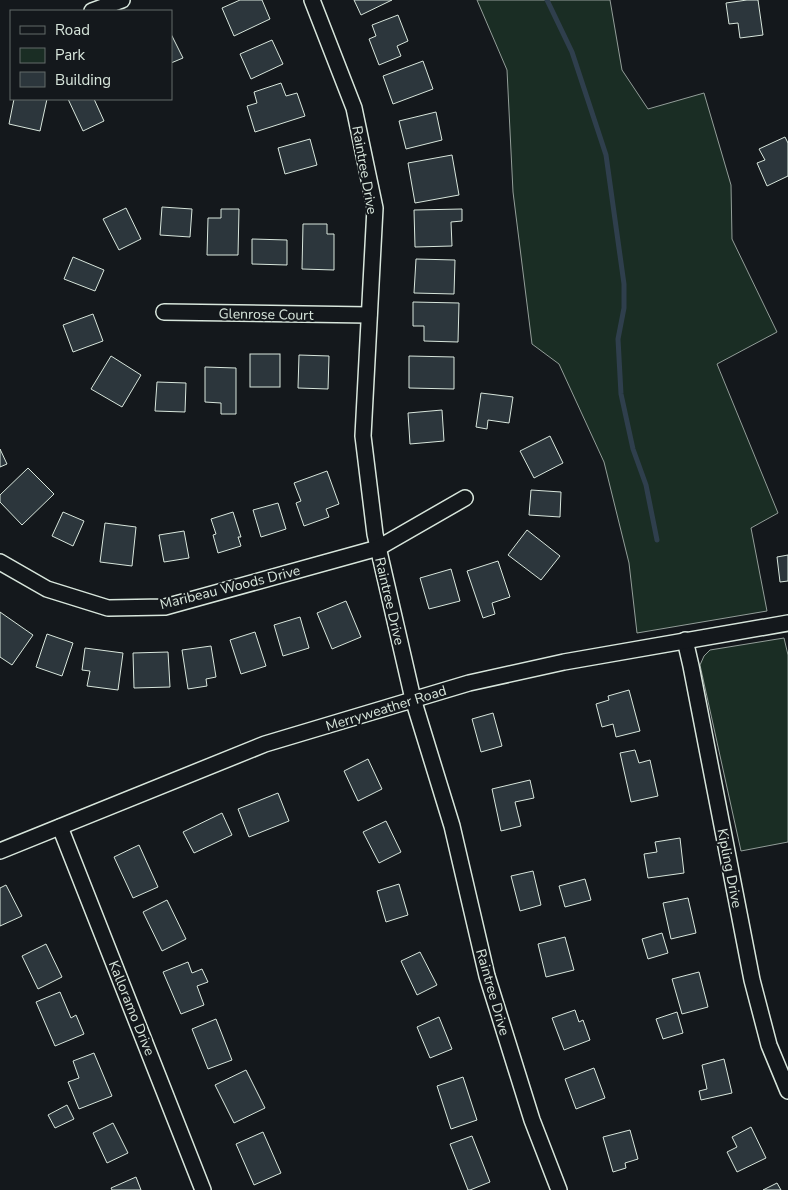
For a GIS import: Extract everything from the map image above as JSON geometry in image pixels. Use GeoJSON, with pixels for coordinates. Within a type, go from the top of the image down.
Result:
{"type":"FeatureCollection","features":[{"type":"Feature","properties":{"kind":"street"},"geometry":{"type":"LineString","coordinates":[[95,10],[122,0]]}},
{"type":"Feature","properties":{"kind":"street","name":"Raintree Drive"},"geometry":{"type":"LineString","coordinates":[[312,0],[354,108],[374,208],[363,436],[375,534],[413,699],[452,826],[487,976],[532,1120],[560,1190]]}},
{"type":"Feature","properties":{"kind":"street","name":"Glenrose Court"},"geometry":{"type":"LineString","coordinates":[[164,312],[369,315]]}},
{"type":"Feature","properties":{"kind":"street","name":"Maribeau Woods Drive"},"geometry":{"type":"LineString","coordinates":[[0,562],[46,590],[108,608],[165,606],[378,548],[465,498]]}},
{"type":"Feature","properties":{"kind":"street","name":"Merryweather Road"},"geometry":{"type":"LineString","coordinates":[[0,851],[265,744],[413,699],[469,683],[545,666],[788,623]]}},
{"type":"Feature","properties":{"kind":"street","name":"Kipling Drive"},"geometry":{"type":"LineString","coordinates":[[685,640],[752,980],[768,1045],[788,1091]]}},
{"type":"Feature","properties":{"kind":"street","name":"Kalloramo Drive"},"geometry":{"type":"LineString","coordinates":[[60,827],[203,1190]]}},
{"type":"Feature","properties":{"kind":"green space"},"geometry":{"type":"Polygon","coordinates":[[[477,0],[610,0],[622,70],[648,109],[704,93],[731,185],[732,239],[777,332],[717,364],[778,513],[751,528],[767,611],[637,633],[629,563],[604,462],[559,364],[532,344],[513,192],[507,70],[477,0]]]}},
{"type":"Feature","properties":{"kind":"green space"},"geometry":{"type":"Polygon","coordinates":[[[784,638],[788,655],[788,842],[741,851],[700,665],[704,656],[710,650],[784,638]]]}},
{"type":"Feature","properties":{"kind":"building"},"geometry":{"type":"Polygon","coordinates":[[[240,0],[262,0],[270,19],[234,36],[222,8],[240,0]]]}},
{"type":"Feature","properties":{"kind":"building"},"geometry":{"type":"Polygon","coordinates":[[[354,0],[392,0],[361,15],[354,0]]]}},
{"type":"Feature","properties":{"kind":"building"},"geometry":{"type":"Polygon","coordinates":[[[758,0],[763,35],[740,38],[738,23],[729,24],[726,3],[758,0]]]}},
{"type":"Feature","properties":{"kind":"building"},"geometry":{"type":"Polygon","coordinates":[[[398,15],[408,41],[397,46],[401,56],[379,65],[369,39],[376,36],[372,25],[398,15]]]}},
{"type":"Feature","properties":{"kind":"building"},"geometry":{"type":"Polygon","coordinates":[[[172,36],[183,58],[172,63],[172,36]]]}},
{"type":"Feature","properties":{"kind":"building"},"geometry":{"type":"Polygon","coordinates":[[[272,40],[283,64],[251,79],[240,54],[272,40]]]}},
{"type":"Feature","properties":{"kind":"building"},"geometry":{"type":"Polygon","coordinates":[[[423,61],[433,89],[393,104],[383,76],[423,61]]]}},
{"type":"Feature","properties":{"kind":"building"},"geometry":{"type":"Polygon","coordinates":[[[281,83],[286,96],[297,93],[305,116],[255,132],[247,106],[257,103],[254,92],[281,83]]]}},
{"type":"Feature","properties":{"kind":"building"},"geometry":{"type":"Polygon","coordinates":[[[14,100],[47,100],[40,131],[9,124],[14,100]]]}},
{"type":"Feature","properties":{"kind":"building"},"geometry":{"type":"Polygon","coordinates":[[[68,100],[94,100],[104,121],[83,131],[68,100]]]}},
{"type":"Feature","properties":{"kind":"building"},"geometry":{"type":"Polygon","coordinates":[[[436,112],[442,140],[406,149],[399,121],[436,112]]]}},
{"type":"Feature","properties":{"kind":"building"},"geometry":{"type":"Polygon","coordinates":[[[785,137],[788,143],[788,176],[767,186],[757,163],[765,160],[759,149],[785,137]]]}},
{"type":"Feature","properties":{"kind":"building"},"geometry":{"type":"Polygon","coordinates":[[[310,139],[317,165],[285,174],[278,148],[310,139]]]}},
{"type":"Feature","properties":{"kind":"building"},"geometry":{"type":"Polygon","coordinates":[[[452,155],[459,195],[415,203],[408,163],[452,155]]]}},
{"type":"Feature","properties":{"kind":"building"},"geometry":{"type":"Polygon","coordinates":[[[162,207],[192,209],[190,237],[160,235],[162,207]]]}},
{"type":"Feature","properties":{"kind":"building"},"geometry":{"type":"Polygon","coordinates":[[[126,208],[141,239],[119,250],[103,219],[126,208]]]}},
{"type":"Feature","properties":{"kind":"building"},"geometry":{"type":"Polygon","coordinates":[[[221,209],[239,209],[238,255],[207,255],[208,218],[221,218],[221,209]]]}},
{"type":"Feature","properties":{"kind":"building"},"geometry":{"type":"Polygon","coordinates":[[[462,209],[462,221],[451,222],[452,246],[415,247],[414,210],[462,209]]]}},
{"type":"Feature","properties":{"kind":"building"},"geometry":{"type":"Polygon","coordinates":[[[303,224],[327,224],[327,234],[334,234],[334,270],[302,269],[303,224]]]}},
{"type":"Feature","properties":{"kind":"building"},"geometry":{"type":"Polygon","coordinates":[[[252,239],[287,240],[287,265],[252,264],[252,239]]]}},
{"type":"Feature","properties":{"kind":"building"},"geometry":{"type":"Polygon","coordinates":[[[73,257],[104,270],[95,291],[64,279],[73,257]]]}},
{"type":"Feature","properties":{"kind":"building"},"geometry":{"type":"Polygon","coordinates":[[[416,259],[455,260],[454,294],[414,293],[416,259]]]}},
{"type":"Feature","properties":{"kind":"building"},"geometry":{"type":"Polygon","coordinates":[[[413,302],[459,303],[458,342],[424,341],[424,326],[413,326],[413,302]]]}},
{"type":"Feature","properties":{"kind":"building"},"geometry":{"type":"Polygon","coordinates":[[[93,314],[103,341],[73,352],[63,325],[93,314]]]}},
{"type":"Feature","properties":{"kind":"building"},"geometry":{"type":"Polygon","coordinates":[[[250,354],[280,354],[280,387],[250,387],[250,354]]]}},
{"type":"Feature","properties":{"kind":"building"},"geometry":{"type":"Polygon","coordinates":[[[299,355],[329,356],[328,389],[298,388],[299,355]]]}},
{"type":"Feature","properties":{"kind":"building"},"geometry":{"type":"Polygon","coordinates":[[[111,356],[141,375],[122,407],[91,389],[111,356]]]}},
{"type":"Feature","properties":{"kind":"building"},"geometry":{"type":"Polygon","coordinates":[[[409,356],[454,357],[454,389],[409,388],[409,356]]]}},
{"type":"Feature","properties":{"kind":"building"},"geometry":{"type":"Polygon","coordinates":[[[205,367],[236,368],[236,414],[221,414],[221,403],[205,402],[205,367]]]}},
{"type":"Feature","properties":{"kind":"building"},"geometry":{"type":"Polygon","coordinates":[[[157,382],[186,383],[185,412],[155,411],[157,382]]]}},
{"type":"Feature","properties":{"kind":"building"},"geometry":{"type":"Polygon","coordinates":[[[481,393],[513,397],[509,423],[488,420],[487,429],[476,427],[481,393]]]}},
{"type":"Feature","properties":{"kind":"building"},"geometry":{"type":"Polygon","coordinates":[[[442,410],[444,441],[410,444],[408,413],[442,410]]]}},
{"type":"Feature","properties":{"kind":"building"},"geometry":{"type":"Polygon","coordinates":[[[550,436],[563,463],[534,478],[520,451],[550,436]]]}},
{"type":"Feature","properties":{"kind":"building"},"geometry":{"type":"Polygon","coordinates":[[[0,449],[7,464],[0,467],[0,449]]]}},
{"type":"Feature","properties":{"kind":"building"},"geometry":{"type":"Polygon","coordinates":[[[28,468],[54,494],[22,525],[0,502],[0,495],[28,468]]]}},
{"type":"Feature","properties":{"kind":"building"},"geometry":{"type":"Polygon","coordinates":[[[327,471],[339,504],[326,509],[329,517],[304,526],[296,503],[301,501],[294,483],[327,471]]]}},
{"type":"Feature","properties":{"kind":"building"},"geometry":{"type":"Polygon","coordinates":[[[531,490],[561,492],[560,517],[529,515],[531,490]]]}},
{"type":"Feature","properties":{"kind":"building"},"geometry":{"type":"Polygon","coordinates":[[[278,503],[286,529],[261,537],[253,510],[278,503]]]}},
{"type":"Feature","properties":{"kind":"building"},"geometry":{"type":"Polygon","coordinates":[[[63,512],[84,521],[73,546],[52,536],[63,512]]]}},
{"type":"Feature","properties":{"kind":"building"},"geometry":{"type":"Polygon","coordinates":[[[233,512],[241,537],[238,537],[241,546],[218,553],[213,535],[216,534],[211,519],[233,512]]]}},
{"type":"Feature","properties":{"kind":"building"},"geometry":{"type":"Polygon","coordinates":[[[105,523],[136,527],[132,566],[100,562],[105,523]]]}},
{"type":"Feature","properties":{"kind":"building"},"geometry":{"type":"Polygon","coordinates":[[[527,530],[560,556],[541,580],[508,555],[527,530]]]}},
{"type":"Feature","properties":{"kind":"building"},"geometry":{"type":"Polygon","coordinates":[[[184,531],[189,558],[164,562],[159,535],[184,531]]]}},
{"type":"Feature","properties":{"kind":"building"},"geometry":{"type":"Polygon","coordinates":[[[788,555],[788,581],[780,582],[777,557],[788,555]]]}},
{"type":"Feature","properties":{"kind":"building"},"geometry":{"type":"Polygon","coordinates":[[[498,561],[510,597],[492,603],[495,614],[483,618],[467,571],[498,561]]]}},
{"type":"Feature","properties":{"kind":"building"},"geometry":{"type":"Polygon","coordinates":[[[451,569],[460,601],[429,609],[420,578],[451,569]]]}},
{"type":"Feature","properties":{"kind":"building"},"geometry":{"type":"Polygon","coordinates":[[[346,601],[361,637],[332,649],[317,613],[346,601]]]}},
{"type":"Feature","properties":{"kind":"building"},"geometry":{"type":"Polygon","coordinates":[[[0,612],[33,635],[12,665],[0,657],[0,612]]]}},
{"type":"Feature","properties":{"kind":"building"},"geometry":{"type":"Polygon","coordinates":[[[300,617],[309,648],[283,656],[274,625],[300,617]]]}},
{"type":"Feature","properties":{"kind":"building"},"geometry":{"type":"Polygon","coordinates":[[[255,632],[266,666],[241,674],[230,640],[255,632]]]}},
{"type":"Feature","properties":{"kind":"building"},"geometry":{"type":"Polygon","coordinates":[[[47,634],[73,643],[62,676],[36,667],[47,634]]]}},
{"type":"Feature","properties":{"kind":"building"},"geometry":{"type":"Polygon","coordinates":[[[211,646],[216,677],[206,679],[207,686],[188,689],[182,650],[211,646]]]}},
{"type":"Feature","properties":{"kind":"building"},"geometry":{"type":"Polygon","coordinates":[[[85,648],[123,653],[118,690],[87,686],[90,671],[82,670],[85,648]]]}},
{"type":"Feature","properties":{"kind":"building"},"geometry":{"type":"Polygon","coordinates":[[[168,652],[170,687],[134,688],[133,653],[168,652]]]}},
{"type":"Feature","properties":{"kind":"building"},"geometry":{"type":"Polygon","coordinates":[[[629,690],[640,731],[616,737],[613,724],[602,727],[596,704],[609,700],[608,696],[629,690]]]}},
{"type":"Feature","properties":{"kind":"building"},"geometry":{"type":"Polygon","coordinates":[[[493,713],[502,746],[481,752],[472,719],[493,713]]]}},
{"type":"Feature","properties":{"kind":"building"},"geometry":{"type":"Polygon","coordinates":[[[635,750],[639,763],[650,760],[658,796],[631,802],[620,753],[635,750]]]}},
{"type":"Feature","properties":{"kind":"building"},"geometry":{"type":"Polygon","coordinates":[[[368,759],[382,789],[358,801],[344,771],[368,759]]]}},
{"type":"Feature","properties":{"kind":"building"},"geometry":{"type":"Polygon","coordinates":[[[530,780],[534,798],[515,802],[521,826],[501,831],[492,789],[530,780]]]}},
{"type":"Feature","properties":{"kind":"building"},"geometry":{"type":"Polygon","coordinates":[[[278,793],[289,821],[249,837],[238,809],[278,793]]]}},
{"type":"Feature","properties":{"kind":"building"},"geometry":{"type":"Polygon","coordinates":[[[222,813],[232,835],[194,853],[183,832],[222,813]]]}},
{"type":"Feature","properties":{"kind":"building"},"geometry":{"type":"Polygon","coordinates":[[[386,821],[401,852],[379,863],[363,832],[386,821]]]}},
{"type":"Feature","properties":{"kind":"building"},"geometry":{"type":"Polygon","coordinates":[[[680,838],[684,873],[648,878],[644,854],[657,852],[655,842],[680,838]]]}},
{"type":"Feature","properties":{"kind":"building"},"geometry":{"type":"Polygon","coordinates":[[[139,845],[158,887],[133,898],[114,857],[139,845]]]}},
{"type":"Feature","properties":{"kind":"building"},"geometry":{"type":"Polygon","coordinates":[[[533,871],[541,905],[520,911],[511,876],[533,871]]]}},
{"type":"Feature","properties":{"kind":"building"},"geometry":{"type":"Polygon","coordinates":[[[585,879],[591,900],[565,907],[559,886],[585,879]]]}},
{"type":"Feature","properties":{"kind":"building"},"geometry":{"type":"Polygon","coordinates":[[[399,884],[408,915],[386,922],[377,891],[399,884]]]}},
{"type":"Feature","properties":{"kind":"building"},"geometry":{"type":"Polygon","coordinates":[[[6,885],[22,916],[0,926],[0,888],[6,885]]]}},
{"type":"Feature","properties":{"kind":"building"},"geometry":{"type":"Polygon","coordinates":[[[688,898],[696,933],[671,939],[663,903],[688,898]]]}},
{"type":"Feature","properties":{"kind":"building"},"geometry":{"type":"Polygon","coordinates":[[[167,900],[186,939],[162,951],[143,912],[167,900]]]}},
{"type":"Feature","properties":{"kind":"building"},"geometry":{"type":"Polygon","coordinates":[[[662,933],[668,953],[648,959],[642,939],[662,933]]]}},
{"type":"Feature","properties":{"kind":"building"},"geometry":{"type":"Polygon","coordinates":[[[565,937],[574,970],[546,977],[538,944],[565,937]]]}},
{"type":"Feature","properties":{"kind":"building"},"geometry":{"type":"Polygon","coordinates":[[[46,944],[62,977],[38,989],[22,956],[46,944]]]}},
{"type":"Feature","properties":{"kind":"building"},"geometry":{"type":"Polygon","coordinates":[[[420,952],[437,985],[417,995],[401,961],[420,952]]]}},
{"type":"Feature","properties":{"kind":"building"},"geometry":{"type":"Polygon","coordinates":[[[188,962],[192,973],[202,969],[208,982],[197,986],[204,1005],[181,1014],[163,972],[188,962]]]}},
{"type":"Feature","properties":{"kind":"building"},"geometry":{"type":"Polygon","coordinates":[[[699,972],[708,1007],[682,1014],[672,979],[699,972]]]}},
{"type":"Feature","properties":{"kind":"building"},"geometry":{"type":"Polygon","coordinates":[[[60,992],[71,1018],[76,1015],[84,1034],[55,1046],[36,1002],[60,992]]]}},
{"type":"Feature","properties":{"kind":"building"},"geometry":{"type":"Polygon","coordinates":[[[575,1010],[579,1022],[583,1020],[590,1040],[564,1050],[552,1018],[575,1010]]]}},
{"type":"Feature","properties":{"kind":"building"},"geometry":{"type":"Polygon","coordinates":[[[677,1012],[683,1033],[663,1039],[656,1019],[677,1012]]]}},
{"type":"Feature","properties":{"kind":"building"},"geometry":{"type":"Polygon","coordinates":[[[439,1017],[452,1049],[430,1058],[417,1027],[439,1017]]]}},
{"type":"Feature","properties":{"kind":"building"},"geometry":{"type":"Polygon","coordinates":[[[216,1019],[232,1060],[208,1069],[192,1029],[216,1019]]]}},
{"type":"Feature","properties":{"kind":"building"},"geometry":{"type":"Polygon","coordinates":[[[94,1053],[112,1096],[79,1109],[68,1082],[79,1078],[73,1061],[94,1053]]]}},
{"type":"Feature","properties":{"kind":"building"},"geometry":{"type":"Polygon","coordinates":[[[724,1059],[732,1093],[701,1100],[699,1091],[707,1089],[702,1065],[724,1059]]]}},
{"type":"Feature","properties":{"kind":"building"},"geometry":{"type":"Polygon","coordinates":[[[594,1068],[605,1098],[576,1109],[565,1079],[594,1068]]]}},
{"type":"Feature","properties":{"kind":"building"},"geometry":{"type":"Polygon","coordinates":[[[246,1070],[265,1108],[234,1123],[215,1085],[246,1070]]]}},
{"type":"Feature","properties":{"kind":"building"},"geometry":{"type":"Polygon","coordinates":[[[463,1077],[477,1120],[451,1129],[437,1086],[463,1077]]]}},
{"type":"Feature","properties":{"kind":"building"},"geometry":{"type":"Polygon","coordinates":[[[67,1105],[74,1119],[55,1128],[48,1115],[67,1105]]]}},
{"type":"Feature","properties":{"kind":"building"},"geometry":{"type":"Polygon","coordinates":[[[113,1123],[128,1153],[107,1163],[93,1133],[113,1123]]]}},
{"type":"Feature","properties":{"kind":"building"},"geometry":{"type":"Polygon","coordinates":[[[751,1127],[766,1158],[737,1172],[727,1152],[737,1147],[732,1137],[751,1127]]]}},
{"type":"Feature","properties":{"kind":"building"},"geometry":{"type":"Polygon","coordinates":[[[630,1130],[638,1159],[625,1163],[626,1168],[613,1172],[603,1137],[630,1130]]]}},
{"type":"Feature","properties":{"kind":"building"},"geometry":{"type":"Polygon","coordinates":[[[263,1132],[281,1173],[254,1185],[236,1144],[263,1132]]]}},
{"type":"Feature","properties":{"kind":"building"},"geometry":{"type":"Polygon","coordinates":[[[472,1136],[490,1182],[468,1190],[450,1144],[472,1136]]]}},
{"type":"Feature","properties":{"kind":"building"},"geometry":{"type":"Polygon","coordinates":[[[136,1177],[141,1190],[112,1190],[111,1188],[136,1177]]]}},
{"type":"Feature","properties":{"kind":"building"},"geometry":{"type":"Polygon","coordinates":[[[777,1183],[781,1190],[763,1190],[777,1183]]]}},
{"type":"Feature","properties":{"kind":"waterway"},"geometry":{"type":"LineString","coordinates":[[547,0],[572,52],[606,155],[624,284],[624,308],[618,339],[621,394],[633,449],[646,485],[657,540]]}}]}
